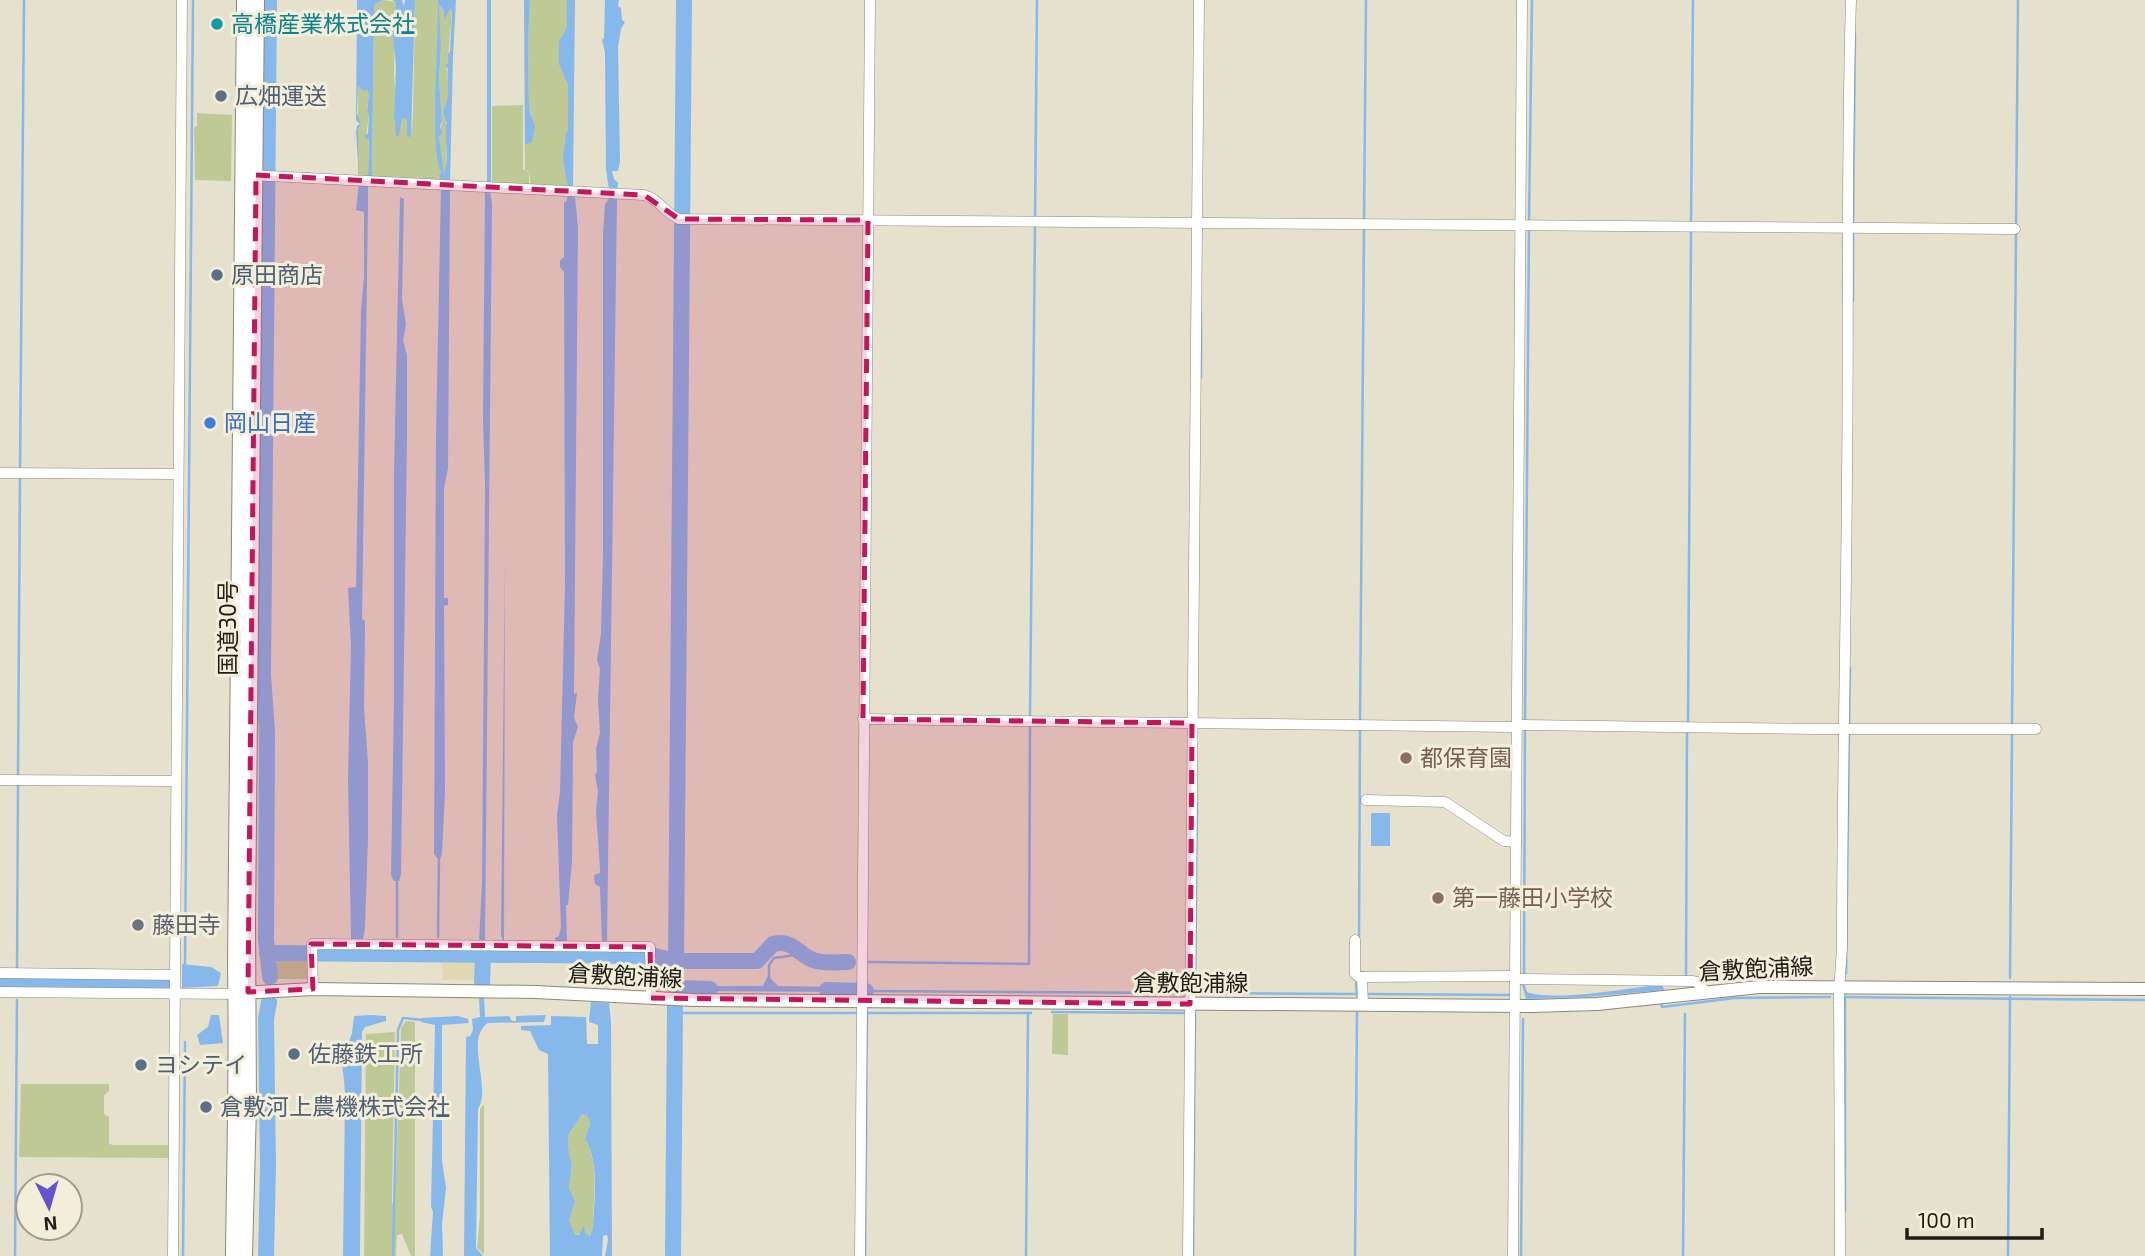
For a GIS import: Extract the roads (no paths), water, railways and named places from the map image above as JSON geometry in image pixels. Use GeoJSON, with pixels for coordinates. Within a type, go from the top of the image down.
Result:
{"type":"FeatureCollection","features":[{"type":"Feature","properties":{"kind":"highway","name":"国道30号"},"geometry":{"type":"LineString","coordinates":[[244,0],[254,175]]}},
{"type":"Feature","properties":{"kind":"highway","name":"国道30号"},"geometry":{"type":"LineString","coordinates":[[245,1256],[242,993],[257,0]]}},
{"type":"Feature","properties":{"kind":"highway","name":"国道30号"},"geometry":{"type":"LineString","coordinates":[[233,1256],[234,1152],[242,993]]}},
{"type":"Feature","properties":{"kind":"main road","name":"倉敷飽浦線"},"geometry":{"type":"LineString","coordinates":[[242,993],[313,989],[536,992],[694,1000],[861,1002],[1190,996],[1362,997],[1515,1006],[1597,1004],[1759,987],[2145,989]]}},
{"type":"Feature","properties":{"kind":"street"},"geometry":{"type":"LineString","coordinates":[[173,1256],[182,0]]}},
{"type":"Feature","properties":{"kind":"street"},"geometry":{"type":"LineString","coordinates":[[860,1256],[863,719],[871,220],[870,0]]}},
{"type":"Feature","properties":{"kind":"street"},"geometry":{"type":"LineString","coordinates":[[1188,1256],[1199,0]]}},
{"type":"Feature","properties":{"kind":"street"},"geometry":{"type":"LineString","coordinates":[[1513,1256],[1515,1006],[1520,979],[1516,842],[1522,0]]}},
{"type":"Feature","properties":{"kind":"street"},"geometry":{"type":"LineString","coordinates":[[1840,1256],[1840,986],[1848,728],[1851,0]]}},
{"type":"Feature","properties":{"kind":"street"},"geometry":{"type":"LineString","coordinates":[[254,175],[645,195],[652,197],[669,215],[683,219],[2015,229]]}},
{"type":"Feature","properties":{"kind":"street"},"geometry":{"type":"LineString","coordinates":[[0,473],[178,474]]}},
{"type":"Feature","properties":{"kind":"street"},"geometry":{"type":"LineString","coordinates":[[863,719],[1513,727],[2036,729]]}},
{"type":"Feature","properties":{"kind":"street"},"geometry":{"type":"LineString","coordinates":[[0,780],[176,781]]}},
{"type":"Feature","properties":{"kind":"street"},"geometry":{"type":"LineString","coordinates":[[1366,800],[1445,802],[1504,842],[1516,842]]}},
{"type":"Feature","properties":{"kind":"street"},"geometry":{"type":"LineString","coordinates":[[1355,940],[1355,974],[1362,977],[1692,981],[1697,982],[1705,991]]}},
{"type":"Feature","properties":{"kind":"street"},"geometry":{"type":"LineString","coordinates":[[313,989],[312,944],[650,947],[651,998]]}},
{"type":"Feature","properties":{"kind":"street"},"geometry":{"type":"LineString","coordinates":[[0,973],[174,975]]}},
{"type":"Feature","properties":{"kind":"street"},"geometry":{"type":"LineString","coordinates":[[1362,977],[1362,997]]}},
{"type":"Feature","properties":{"kind":"street"},"geometry":{"type":"LineString","coordinates":[[0,992],[175,995],[242,993]]}},
{"type":"Feature","properties":{"kind":"water"},"geometry":{"type":"Polygon","coordinates":[[[357,0],[383,0],[375,4],[374,11],[372,178],[359,177],[356,132],[360,124],[356,120],[357,0]],[[358,86],[357,113],[361,125],[358,129],[359,177],[368,176],[369,140],[364,136],[368,133],[369,94],[358,86]]]}},
{"type":"Feature","properties":{"kind":"water"},"geometry":{"type":"Polygon","coordinates":[[[392,0],[402,0],[404,6],[405,0],[415,0],[411,137],[407,136],[407,119],[402,118],[399,136],[396,136],[396,66],[392,26],[394,29],[396,2],[392,0]]]}},
{"type":"Feature","properties":{"kind":"water"},"geometry":{"type":"Polygon","coordinates":[[[438,0],[456,0],[450,182],[383,178],[440,180],[439,174],[442,173],[438,162],[435,119],[438,0]],[[439,6],[442,133],[439,136],[444,175],[447,157],[444,125],[447,124],[443,111],[448,90],[448,68],[445,65],[448,64],[450,51],[452,12],[451,8],[444,20],[444,10],[439,6]]]}},
{"type":"Feature","properties":{"kind":"water"},"geometry":{"type":"Polygon","coordinates":[[[487,0],[491,0],[491,184],[487,184],[487,0]]]}},
{"type":"Feature","properties":{"kind":"water"},"geometry":{"type":"Polygon","coordinates":[[[524,0],[530,0],[529,108],[535,127],[532,142],[525,145],[525,170],[524,0]]]}},
{"type":"Feature","properties":{"kind":"water"},"geometry":{"type":"Polygon","coordinates":[[[567,0],[575,0],[573,189],[531,187],[568,188],[563,159],[568,131],[568,85],[559,65],[559,41],[567,27],[567,0]]]}},
{"type":"Feature","properties":{"kind":"water"},"geometry":{"type":"Polygon","coordinates":[[[605,0],[619,0],[618,6],[625,22],[618,47],[620,162],[618,171],[612,171],[618,183],[617,191],[609,190],[606,169],[605,53],[602,40],[605,0]]]}},
{"type":"Feature","properties":{"kind":"water"},"geometry":{"type":"Polygon","coordinates":[[[359,183],[368,184],[362,619],[365,621],[364,707],[368,763],[368,837],[365,928],[363,939],[351,939],[348,778],[351,646],[348,588],[356,587],[361,310],[364,278],[364,212],[356,210],[359,183]]]}},
{"type":"Feature","properties":{"kind":"water"},"geometry":{"type":"Polygon","coordinates":[[[441,189],[450,190],[448,468],[444,488],[444,598],[448,598],[448,605],[444,606],[445,792],[442,853],[441,857],[437,858],[434,854],[436,435],[441,189]]]}},
{"type":"Feature","properties":{"kind":"water"},"geometry":{"type":"Polygon","coordinates":[[[485,190],[490,191],[492,204],[485,942],[479,942],[484,634],[485,190]]]}},
{"type":"Feature","properties":{"kind":"water"},"geometry":{"type":"Polygon","coordinates":[[[568,195],[575,196],[578,228],[574,694],[577,693],[574,718],[578,727],[573,742],[572,862],[566,905],[567,942],[556,943],[555,938],[559,936],[561,927],[557,815],[560,792],[565,585],[564,272],[560,267],[560,260],[564,257],[564,202],[568,195]]]}},
{"type":"Feature","properties":{"kind":"water"},"geometry":{"type":"Polygon","coordinates":[[[400,197],[404,199],[402,299],[406,325],[403,340],[407,355],[407,437],[401,874],[399,881],[394,881],[391,875],[394,473],[400,197]]]}},
{"type":"Feature","properties":{"kind":"water"},"geometry":{"type":"Polygon","coordinates":[[[610,197],[617,198],[607,941],[602,942],[600,887],[595,884],[594,875],[600,873],[596,811],[598,791],[595,775],[600,733],[600,669],[597,660],[601,634],[603,553],[603,234],[605,204],[610,197]]]}},
{"type":"Feature","properties":{"kind":"water"},"geometry":{"type":"Polygon","coordinates":[[[505,561],[504,942],[501,936],[505,561]]]}},
{"type":"Feature","properties":{"kind":"water"},"geometry":{"type":"Polygon","coordinates":[[[1371,813],[1390,813],[1390,846],[1371,846],[1371,813]]]}},
{"type":"Feature","properties":{"kind":"water"},"geometry":{"type":"Polygon","coordinates":[[[182,964],[211,967],[221,973],[218,986],[182,988],[182,964]]]}},
{"type":"Feature","properties":{"kind":"water"},"geometry":{"type":"Polygon","coordinates":[[[767,977],[778,986],[844,987],[846,992],[690,991],[692,986],[763,986],[767,977]]]}},
{"type":"Feature","properties":{"kind":"water"},"geometry":{"type":"Polygon","coordinates":[[[1662,984],[1664,990],[1526,999],[1522,985],[1525,985],[1527,992],[1554,996],[1662,984]]]}},
{"type":"Feature","properties":{"kind":"water"},"geometry":{"type":"Polygon","coordinates":[[[479,997],[484,997],[485,1017],[509,1016],[512,1021],[516,1021],[516,1016],[546,1015],[544,1022],[488,1023],[481,1030],[478,1040],[482,1089],[478,1109],[476,1248],[483,1256],[464,1256],[466,1037],[470,1036],[473,1030],[472,1019],[480,1017],[479,997]]]}},
{"type":"Feature","properties":{"kind":"water"},"geometry":{"type":"Polygon","coordinates":[[[591,1002],[609,1003],[612,1256],[605,1256],[607,1235],[603,1236],[602,1256],[550,1256],[548,1054],[539,1050],[530,1031],[521,1030],[521,1026],[551,1025],[551,1016],[586,1017],[587,1044],[598,1044],[598,1025],[589,1022],[591,1002]],[[582,1114],[568,1135],[572,1164],[569,1188],[575,1201],[569,1221],[575,1235],[579,1235],[584,1225],[585,1233],[590,1236],[593,1227],[595,1182],[593,1159],[585,1139],[590,1122],[587,1116],[582,1114]]]}},
{"type":"Feature","properties":{"kind":"water"},"geometry":{"type":"Polygon","coordinates":[[[211,1015],[219,1015],[223,1043],[200,1045],[197,1035],[208,1027],[211,1015]]]}},
{"type":"Feature","properties":{"kind":"water"},"geometry":{"type":"Polygon","coordinates":[[[354,1016],[386,1016],[386,1021],[365,1027],[362,1032],[360,1256],[343,1256],[345,1099],[341,1045],[348,1044],[354,1016]]]}},
{"type":"Feature","properties":{"kind":"water"},"geometry":{"type":"Polygon","coordinates":[[[458,1016],[468,1019],[469,1023],[442,1025],[442,1161],[446,1188],[442,1224],[443,1256],[430,1256],[435,1025],[421,1022],[421,1018],[458,1016]]]}},
{"type":"Feature","properties":{"kind":"waterway"},"geometry":{"type":"LineString","coordinates":[[20,471],[24,0]]}},
{"type":"Feature","properties":{"kind":"waterway"},"geometry":{"type":"LineString","coordinates":[[185,967],[193,0]]}},
{"type":"Feature","properties":{"kind":"waterway"},"geometry":{"type":"LineString","coordinates":[[269,0],[263,675],[267,733],[266,939],[270,977]]}},
{"type":"Feature","properties":{"kind":"waterway"},"geometry":{"type":"LineString","coordinates":[[684,0],[674,961],[757,961],[773,944],[780,943],[790,945],[817,961],[848,962]]}},
{"type":"Feature","properties":{"kind":"waterway"},"geometry":{"type":"LineString","coordinates":[[1035,219],[1037,0]]}},
{"type":"Feature","properties":{"kind":"waterway"},"geometry":{"type":"LineString","coordinates":[[1364,222],[1366,0]]}},
{"type":"Feature","properties":{"kind":"waterway"},"geometry":{"type":"LineString","coordinates":[[1529,223],[1532,0]]}},
{"type":"Feature","properties":{"kind":"waterway"},"geometry":{"type":"LineString","coordinates":[[1691,223],[1693,0]]}},
{"type":"Feature","properties":{"kind":"waterway"},"geometry":{"type":"LineString","coordinates":[[2016,226],[2018,0]]}},
{"type":"Feature","properties":{"kind":"waterway"},"geometry":{"type":"LineString","coordinates":[[1853,224],[1855,35]]}},
{"type":"Feature","properties":{"kind":"waterway"},"geometry":{"type":"LineString","coordinates":[[1030,717],[1035,227]]}},
{"type":"Feature","properties":{"kind":"waterway"},"geometry":{"type":"LineString","coordinates":[[1360,721],[1364,228]]}},
{"type":"Feature","properties":{"kind":"waterway"},"geometry":{"type":"LineString","coordinates":[[1525,721],[1529,228]]}},
{"type":"Feature","properties":{"kind":"waterway"},"geometry":{"type":"LineString","coordinates":[[1688,725],[1691,231]]}},
{"type":"Feature","properties":{"kind":"waterway"},"geometry":{"type":"LineString","coordinates":[[1853,231],[1853,301]]}},
{"type":"Feature","properties":{"kind":"waterway"},"geometry":{"type":"LineString","coordinates":[[2012,727],[2016,233]]}},
{"type":"Feature","properties":{"kind":"waterway"},"geometry":{"type":"LineString","coordinates":[[1201,313],[1201,377]]}},
{"type":"Feature","properties":{"kind":"waterway"},"geometry":{"type":"LineString","coordinates":[[18,775],[20,477]]}},
{"type":"Feature","properties":{"kind":"waterway"},"geometry":{"type":"LineString","coordinates":[[1849,725],[1850,668]]}},
{"type":"Feature","properties":{"kind":"waterway"},"geometry":{"type":"LineString","coordinates":[[866,962],[1029,964],[1030,725]]}},
{"type":"Feature","properties":{"kind":"waterway"},"geometry":{"type":"LineString","coordinates":[[1524,976],[1525,728]]}},
{"type":"Feature","properties":{"kind":"waterway"},"geometry":{"type":"LineString","coordinates":[[1359,938],[1360,729]]}},
{"type":"Feature","properties":{"kind":"waterway"},"geometry":{"type":"LineString","coordinates":[[1686,977],[1687,731]]}},
{"type":"Feature","properties":{"kind":"waterway"},"geometry":{"type":"LineString","coordinates":[[1846,973],[1849,731]]}},
{"type":"Feature","properties":{"kind":"waterway"},"geometry":{"type":"LineString","coordinates":[[2010,978],[2012,733]]}},
{"type":"Feature","properties":{"kind":"waterway"},"geometry":{"type":"LineString","coordinates":[[17,970],[18,785]]}},
{"type":"Feature","properties":{"kind":"waterway"},"geometry":{"type":"LineString","coordinates":[[1195,995],[1197,803]]}},
{"type":"Feature","properties":{"kind":"waterway"},"geometry":{"type":"LineString","coordinates":[[438,937],[439,857]]}},
{"type":"Feature","properties":{"kind":"waterway"},"geometry":{"type":"LineString","coordinates":[[397,877],[397,937]]}},
{"type":"Feature","properties":{"kind":"waterway"},"geometry":{"type":"LineString","coordinates":[[267,953],[655,956],[674,961],[676,988],[710,989]]}},
{"type":"Feature","properties":{"kind":"waterway"},"geometry":{"type":"LineString","coordinates":[[482,983],[483,954]]}},
{"type":"Feature","properties":{"kind":"waterway"},"geometry":{"type":"LineString","coordinates":[[769,980],[769,965],[774,958],[803,954]]}},
{"type":"Feature","properties":{"kind":"waterway"},"geometry":{"type":"LineString","coordinates":[[0,980],[165,982]]}},
{"type":"Feature","properties":{"kind":"waterway"},"geometry":{"type":"LineString","coordinates":[[1356,983],[1357,996]]}},
{"type":"Feature","properties":{"kind":"waterway"},"geometry":{"type":"LineString","coordinates":[[827,990],[866,991]]}},
{"type":"Feature","properties":{"kind":"waterway"},"geometry":{"type":"LineString","coordinates":[[866,991],[1187,993]]}},
{"type":"Feature","properties":{"kind":"waterway"},"geometry":{"type":"LineString","coordinates":[[1193,993],[1358,994]]}},
{"type":"Feature","properties":{"kind":"waterway"},"geometry":{"type":"LineString","coordinates":[[1365,994],[1509,995]]}},
{"type":"Feature","properties":{"kind":"waterway"},"geometry":{"type":"LineString","coordinates":[[1661,1002],[1662,1007],[1735,998],[1830,997]]}},
{"type":"Feature","properties":{"kind":"waterway"},"geometry":{"type":"LineString","coordinates":[[1843,997],[2145,1000]]}},
{"type":"Feature","properties":{"kind":"waterway"},"geometry":{"type":"LineString","coordinates":[[1845,997],[1845,1211]]}},
{"type":"Feature","properties":{"kind":"waterway"},"geometry":{"type":"LineString","coordinates":[[2008,1256],[2010,997]]}},
{"type":"Feature","properties":{"kind":"waterway"},"geometry":{"type":"LineString","coordinates":[[15,1256],[17,1000]]}},
{"type":"Feature","properties":{"kind":"waterway"},"geometry":{"type":"LineString","coordinates":[[266,1256],[266,1019],[269,1002]]}},
{"type":"Feature","properties":{"kind":"waterway"},"geometry":{"type":"LineString","coordinates":[[673,1256],[675,1006]]}},
{"type":"Feature","properties":{"kind":"waterway"},"geometry":{"type":"LineString","coordinates":[[865,1256],[867,1011]]}},
{"type":"Feature","properties":{"kind":"waterway"},"geometry":{"type":"LineString","coordinates":[[1355,1256],[1357,1011]]}},
{"type":"Feature","properties":{"kind":"waterway"},"geometry":{"type":"LineString","coordinates":[[1052,1012],[1186,1013]]}},
{"type":"Feature","properties":{"kind":"waterway"},"geometry":{"type":"LineString","coordinates":[[675,1013],[860,1013]]}},
{"type":"Feature","properties":{"kind":"waterway"},"geometry":{"type":"LineString","coordinates":[[866,1013],[1031,1013]]}},
{"type":"Feature","properties":{"kind":"waterway"},"geometry":{"type":"LineString","coordinates":[[1026,1256],[1028,1013]]}},
{"type":"Feature","properties":{"kind":"waterway"},"geometry":{"type":"LineString","coordinates":[[1193,1256],[1195,1013]]}},
{"type":"Feature","properties":{"kind":"waterway"},"geometry":{"type":"LineString","coordinates":[[1683,1256],[1685,1014]]}},
{"type":"Feature","properties":{"kind":"waterway"},"geometry":{"type":"LineString","coordinates":[[393,1256],[398,1030],[403,1018],[423,1020]]}},
{"type":"Feature","properties":{"kind":"waterway"},"geometry":{"type":"LineString","coordinates":[[1521,1256],[1523,1019]]}},
{"type":"Feature","properties":{"kind":"waterway"},"geometry":{"type":"LineString","coordinates":[[261,1040],[266,1040]]}},
{"type":"Feature","properties":{"kind":"waterway"},"geometry":{"type":"LineString","coordinates":[[183,1256],[185,1042]]}},
{"type":"Feature","properties":{"kind":"place","name":"高橋産業株式会社"},"geometry":{"type":"Point","coordinates":[217,24]}},
{"type":"Feature","properties":{"kind":"place","name":"広畑運送"},"geometry":{"type":"Point","coordinates":[221,96]}},
{"type":"Feature","properties":{"kind":"place","name":"原田商店"},"geometry":{"type":"Point","coordinates":[217,275]}},
{"type":"Feature","properties":{"kind":"place","name":"岡山日産"},"geometry":{"type":"Point","coordinates":[210,423]}},
{"type":"Feature","properties":{"kind":"place","name":"都保育園"},"geometry":{"type":"Point","coordinates":[1406,758]}},
{"type":"Feature","properties":{"kind":"place","name":"第一藤田小学校"},"geometry":{"type":"Point","coordinates":[1438,898]}},
{"type":"Feature","properties":{"kind":"place","name":"藤田寺"},"geometry":{"type":"Point","coordinates":[138,925]}},
{"type":"Feature","properties":{"kind":"place","name":"佐藤鉄工所"},"geometry":{"type":"Point","coordinates":[294,1054]}},
{"type":"Feature","properties":{"kind":"place","name":"ヨシテイ"},"geometry":{"type":"Point","coordinates":[141,1065]}},
{"type":"Feature","properties":{"kind":"place","name":"倉敷河上農機株式会社"},"geometry":{"type":"Point","coordinates":[206,1107]}}]}
